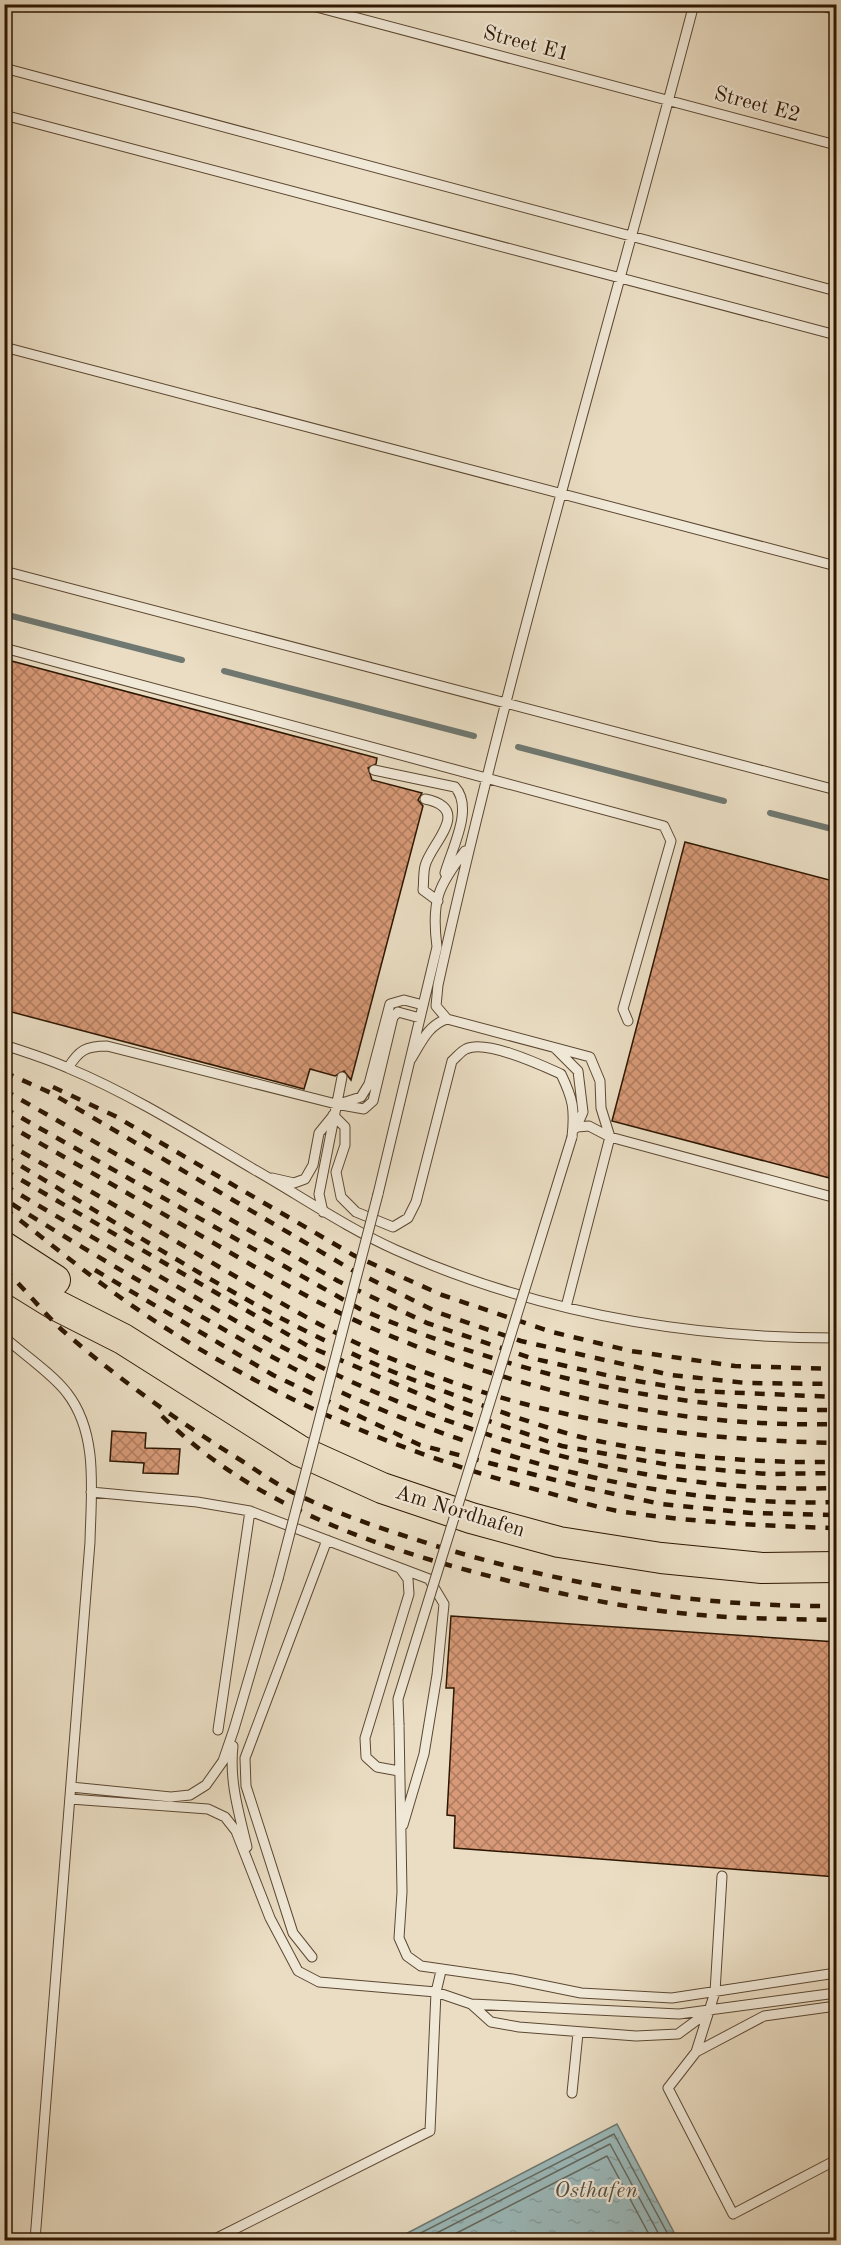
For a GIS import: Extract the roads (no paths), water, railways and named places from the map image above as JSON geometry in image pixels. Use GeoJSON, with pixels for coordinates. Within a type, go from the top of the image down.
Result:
{"type":"FeatureCollection","features":[{"type":"Feature","properties":{"kind":"main road","name":"Am Nordhafen"},"geometry":{"type":"LineString","coordinates":[[4,1247],[67,1287],[123,1339]]}},
{"type":"Feature","properties":{"kind":"main road","name":"Am Nordhafen"},"geometry":{"type":"LineString","coordinates":[[4,1273],[54,1304],[123,1339],[300,1451],[382,1488],[471,1518],[559,1542],[661,1558],[762,1568],[837,1567]]}},
{"type":"Feature","properties":{"kind":"lane","name":"Street E1"},"geometry":{"type":"LineString","coordinates":[[304,4],[669,101]]}},
{"type":"Feature","properties":{"kind":"lane"},"geometry":{"type":"LineString","coordinates":[[447,1019],[436,1006],[438,985],[468,846],[560,495],[694,4]]}},
{"type":"Feature","properties":{"kind":"lane"},"geometry":{"type":"LineString","coordinates":[[815,4],[837,10]]}},
{"type":"Feature","properties":{"kind":"lane"},"geometry":{"type":"LineString","coordinates":[[4,68],[837,291]]}},
{"type":"Feature","properties":{"kind":"lane","name":"Street E2"},"geometry":{"type":"LineString","coordinates":[[669,101],[837,145]]}},
{"type":"Feature","properties":{"kind":"lane"},"geometry":{"type":"LineString","coordinates":[[4,115],[621,276],[837,335]]}},
{"type":"Feature","properties":{"kind":"lane"},"geometry":{"type":"LineString","coordinates":[[4,347],[837,566]]}},
{"type":"Feature","properties":{"kind":"lane"},"geometry":{"type":"LineString","coordinates":[[4,571],[837,790]]}},
{"type":"Feature","properties":{"kind":"lane"},"geometry":{"type":"LineString","coordinates":[[4,648],[486,776],[664,826],[671,841],[623,1009],[628,1021]]}},
{"type":"Feature","properties":{"kind":"lane"},"geometry":{"type":"LineString","coordinates":[[71,1787],[171,1797],[190,1795],[207,1785],[223,1761],[234,1730],[278,1579],[405,1089],[437,947],[433,918],[464,810],[463,795],[455,787],[374,770]]}},
{"type":"Feature","properties":{"kind":"lane"},"geometry":{"type":"LineString","coordinates":[[425,799],[438,802],[447,813],[447,830],[425,866],[423,890],[438,900]]}},
{"type":"Feature","properties":{"kind":"lane"},"geometry":{"type":"LineString","coordinates":[[442,881],[468,846]]}},
{"type":"Feature","properties":{"kind":"lane"},"geometry":{"type":"LineString","coordinates":[[336,1104],[361,1097],[369,1084],[390,1004],[404,1000],[423,1005]]}},
{"type":"Feature","properties":{"kind":"lane"},"geometry":{"type":"LineString","coordinates":[[68,1068],[76,1054],[88,1046],[107,1046],[336,1104],[364,1108],[373,1101],[393,1017],[399,1012],[420,1018]]}},
{"type":"Feature","properties":{"kind":"lane"},"geometry":{"type":"LineString","coordinates":[[411,1059],[425,1035],[437,1022],[447,1019],[590,1057],[600,1081],[601,1108],[610,1137],[566,1307]]}},
{"type":"Feature","properties":{"kind":"lane"},"geometry":{"type":"LineString","coordinates":[[4,1045],[68,1068],[183,1127],[323,1212],[396,1250],[494,1289],[602,1316],[697,1332],[837,1338]]}},
{"type":"Feature","properties":{"kind":"lane"},"geometry":{"type":"LineString","coordinates":[[333,1115],[345,1128],[345,1144],[336,1172],[341,1197],[356,1212],[393,1227],[408,1218],[416,1202],[452,1061],[466,1048],[483,1047],[528,1059],[561,1074],[572,1098],[574,1111],[572,1137]]}},
{"type":"Feature","properties":{"kind":"lane"},"geometry":{"type":"LineString","coordinates":[[554,1047],[578,1071],[583,1112],[572,1137],[398,1699],[402,1892],[399,1938],[407,1956],[421,1966],[441,1971],[512,1979],[581,1993],[672,1998],[837,1973]]}},
{"type":"Feature","properties":{"kind":"lane"},"geometry":{"type":"LineString","coordinates":[[323,1212],[319,1194],[342,1077]]}},
{"type":"Feature","properties":{"kind":"lane"},"geometry":{"type":"LineString","coordinates":[[265,1176],[294,1183],[305,1179],[313,1165],[319,1134],[333,1115]]}},
{"type":"Feature","properties":{"kind":"lane"},"geometry":{"type":"LineString","coordinates":[[577,1126],[589,1126],[610,1137],[837,1198]]}},
{"type":"Feature","properties":{"kind":"lane"},"geometry":{"type":"LineString","coordinates":[[4,1337],[67,1392],[85,1423],[91,1492],[90,1542],[34,2241]]}},
{"type":"Feature","properties":{"kind":"lane"},"geometry":{"type":"LineString","coordinates":[[91,1492],[196,1502],[250,1511],[429,1579],[444,1604],[437,1675],[424,1754],[400,1832]]}},
{"type":"Feature","properties":{"kind":"lane"},"geometry":{"type":"LineString","coordinates":[[218,1730],[250,1511]]}},
{"type":"Feature","properties":{"kind":"lane"},"geometry":{"type":"LineString","coordinates":[[312,1957],[293,1934],[246,1786],[245,1758],[327,1540]]}},
{"type":"Feature","properties":{"kind":"lane"},"geometry":{"type":"LineString","coordinates":[[399,1771],[377,1767],[366,1757],[365,1738],[409,1594],[408,1579],[400,1568]]}},
{"type":"Feature","properties":{"kind":"lane"},"geometry":{"type":"LineString","coordinates":[[234,1730],[231,1777],[253,1873]]}},
{"type":"Feature","properties":{"kind":"lane"},"geometry":{"type":"LineString","coordinates":[[70,1799],[208,1809],[225,1817],[236,1831],[270,1918],[298,1971],[319,1982],[436,1992],[471,2004],[679,2014],[837,1993]]}},
{"type":"Feature","properties":{"kind":"lane"},"geometry":{"type":"LineString","coordinates":[[722,1876],[715,1992],[696,2052],[668,2088],[732,2214],[837,2160]]}},
{"type":"Feature","properties":{"kind":"lane"},"geometry":{"type":"LineString","coordinates":[[213,2241],[430,2131],[436,1992],[441,1971]]}},
{"type":"Feature","properties":{"kind":"lane"},"geometry":{"type":"LineString","coordinates":[[471,2004],[490,2022],[578,2032],[662,2036],[678,2034],[708,2011]]}},
{"type":"Feature","properties":{"kind":"lane"},"geometry":{"type":"LineString","coordinates":[[696,2052],[764,2016],[837,2006]]}},
{"type":"Feature","properties":{"kind":"lane"},"geometry":{"type":"LineString","coordinates":[[572,2094],[578,2032]]}},
{"type":"Feature","properties":{"kind":"water","name":"Osthafen"},"geometry":{"type":"Polygon","coordinates":[[[617,2124],[678,2240],[394,2240],[617,2124]]]}},
{"type":"Feature","properties":{"kind":"waterway"},"geometry":{"type":"LineString","coordinates":[[4,614],[182,660]]}},
{"type":"Feature","properties":{"kind":"waterway"},"geometry":{"type":"LineString","coordinates":[[224,671],[474,736]]}},
{"type":"Feature","properties":{"kind":"waterway"},"geometry":{"type":"LineString","coordinates":[[518,747],[724,801]]}},
{"type":"Feature","properties":{"kind":"waterway"},"geometry":{"type":"LineString","coordinates":[[770,813],[836,830]]}},
{"type":"Feature","properties":{"kind":"railway"},"geometry":{"type":"LineString","coordinates":[[4,1072],[51,1093],[352,1270],[439,1313],[521,1341],[671,1375],[746,1383],[836,1384]]}},
{"type":"Feature","properties":{"kind":"railway"},"geometry":{"type":"LineString","coordinates":[[53,1087],[115,1116],[355,1256],[442,1295],[552,1332],[631,1351],[735,1366],[836,1369]]}},
{"type":"Feature","properties":{"kind":"railway"},"geometry":{"type":"LineString","coordinates":[[4,1090],[338,1281],[427,1323],[531,1358],[619,1378],[697,1391],[836,1397]]}},
{"type":"Feature","properties":{"kind":"railway"},"geometry":{"type":"LineString","coordinates":[[4,1108],[360,1309],[417,1332],[533,1370],[653,1396],[775,1409],[836,1410]]}},
{"type":"Feature","properties":{"kind":"railway"},"geometry":{"type":"LineString","coordinates":[[4,1123],[317,1301],[363,1324],[440,1355],[550,1390],[663,1413],[778,1424],[836,1424]]}},
{"type":"Feature","properties":{"kind":"railway"},"geometry":{"type":"LineString","coordinates":[[4,1142],[329,1329],[397,1361],[451,1382],[505,1399],[613,1423],[723,1437],[836,1443]]}},
{"type":"Feature","properties":{"kind":"railway"},"geometry":{"type":"LineString","coordinates":[[4,1156],[175,1259],[262,1308],[366,1360],[442,1391],[551,1428],[628,1447],[717,1458],[836,1462]]}},
{"type":"Feature","properties":{"kind":"railway"},"geometry":{"type":"LineString","coordinates":[[4,1170],[308,1346],[454,1409],[562,1446],[675,1466],[767,1474],[836,1473]]}},
{"type":"Feature","properties":{"kind":"railway"},"geometry":{"type":"LineString","coordinates":[[4,1185],[316,1365],[417,1409],[534,1448],[593,1464],[653,1476],[714,1484],[775,1488],[836,1488]]}},
{"type":"Feature","properties":{"kind":"railway"},"geometry":{"type":"LineString","coordinates":[[12,1204],[136,1279],[282,1362],[356,1399],[413,1422],[531,1461],[591,1477],[651,1489],[774,1502],[836,1502]]}},
{"type":"Feature","properties":{"kind":"railway"},"geometry":{"type":"LineString","coordinates":[[4,1208],[109,1289],[172,1332],[271,1389],[375,1436],[483,1474],[618,1511],[727,1523],[836,1528]]}},
{"type":"Feature","properties":{"kind":"railway"},"geometry":{"type":"LineString","coordinates":[[4,1269],[62,1330],[127,1383],[195,1431],[274,1482],[328,1508],[433,1545],[582,1583],[734,1603],[836,1606]]}},
{"type":"Feature","properties":{"kind":"railway"},"geometry":{"type":"LineString","coordinates":[[95,1270],[273,1375],[420,1445],[582,1487],[661,1504],[751,1513],[836,1515]]}},
{"type":"Feature","properties":{"kind":"railway"},"geometry":{"type":"LineString","coordinates":[[162,1416],[198,1448],[237,1476],[279,1500],[367,1539],[458,1568],[577,1597],[676,1613],[768,1619],[836,1620]]}}]}
